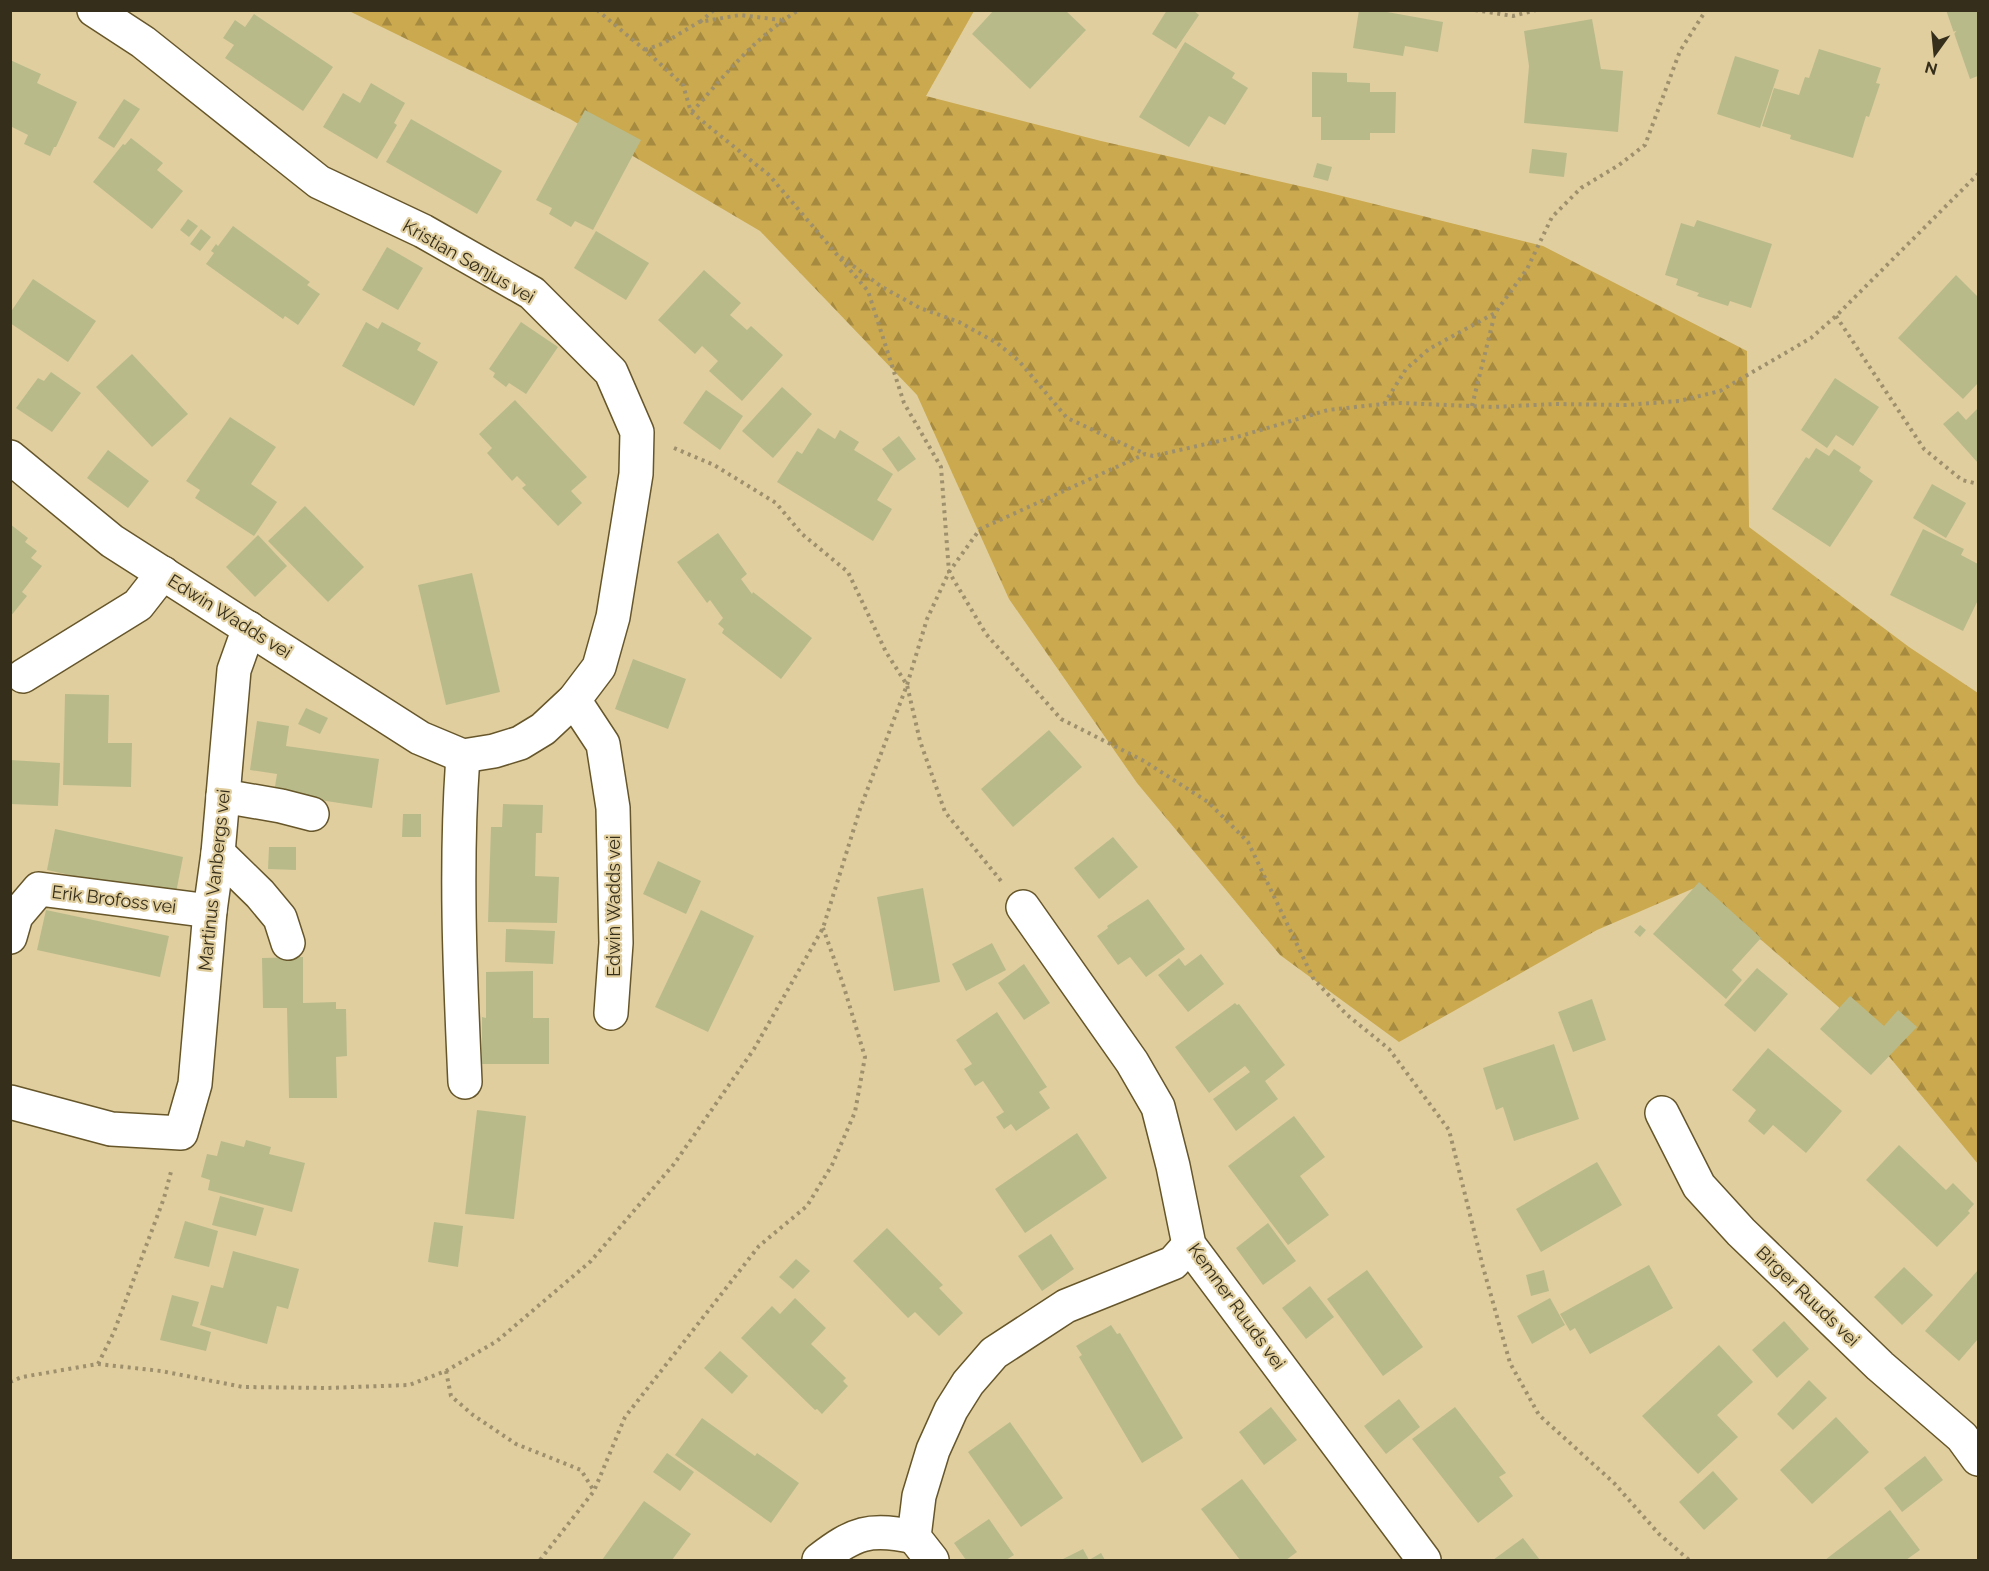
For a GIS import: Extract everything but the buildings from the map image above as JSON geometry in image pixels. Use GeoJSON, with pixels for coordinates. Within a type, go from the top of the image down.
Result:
{"type":"FeatureCollection","features":[{"type":"Feature","properties":{"kind":"street","name":"Kristian Sønjus vei"},"geometry":{"type":"LineString","coordinates":[[93,10],[143,42],[320,182],[423,231],[532,293],[611,372],[638,432],[636,474],[613,617],[598,667],[574,700],[543,729],[520,743],[494,751],[463,756]]}},
{"type":"Feature","properties":{"kind":"street","name":"Edwin Wadds vei"},"geometry":{"type":"LineString","coordinates":[[10,457],[112,541],[420,738],[463,756]]}},
{"type":"Feature","properties":{"kind":"street"},"geometry":{"type":"LineString","coordinates":[[23,676],[138,604],[163,573]]}},
{"type":"Feature","properties":{"kind":"street","name":"Martinus Vanbergs vei"},"geometry":{"type":"LineString","coordinates":[[181,1133],[195,1084],[234,669],[249,628]]}},
{"type":"Feature","properties":{"kind":"street","name":"Edwin Wadds vei"},"geometry":{"type":"LineString","coordinates":[[574,700],[603,744],[613,808],[616,943],[611,1013]]}},
{"type":"Feature","properties":{"kind":"street"},"geometry":{"type":"LineString","coordinates":[[463,756],[460,800],[460,950],[465,1082]]}},
{"type":"Feature","properties":{"kind":"street"},"geometry":{"type":"LineString","coordinates":[[223,796],[312,814]]}},
{"type":"Feature","properties":{"kind":"street"},"geometry":{"type":"LineString","coordinates":[[218,853],[260,894],[280,918],[288,943]]}},
{"type":"Feature","properties":{"kind":"street","name":"Erik Brofoss vei"},"geometry":{"type":"LineString","coordinates":[[10,938],[16,916],[39,890],[210,911]]}},
{"type":"Feature","properties":{"kind":"street","name":"Kemner Ruuds vei"},"geometry":{"type":"LineString","coordinates":[[1023,907],[1132,1062],[1158,1107],[1189,1245],[1424,1560]]}},
{"type":"Feature","properties":{"kind":"street"},"geometry":{"type":"LineString","coordinates":[[10,1102],[111,1129],[181,1133]]}},
{"type":"Feature","properties":{"kind":"street","name":"Birger Ruuds vei"},"geometry":{"type":"LineString","coordinates":[[1662,1113],[1699,1186],[1727,1217],[1880,1366],[1962,1437],[1978,1459]]}},
{"type":"Feature","properties":{"kind":"street"},"geometry":{"type":"LineString","coordinates":[[923,1549],[915,1520],[933,1450],[951,1410],[968,1383],[994,1353],[1066,1306],[1173,1263],[1189,1245]]}},
{"type":"Feature","properties":{"kind":"street"},"geometry":{"type":"LineString","coordinates":[[819,1560],[840,1544],[861,1534],[890,1532],[923,1549]]}},
{"type":"Feature","properties":{"kind":"path"},"geometry":{"type":"LineString","coordinates":[[597,10],[683,85],[691,112],[768,175],[868,291],[904,403],[941,467],[950,572],[986,634],[1061,719],[1144,762],[1208,802],[1248,842],[1314,978],[1346,1014],[1389,1048],[1449,1130],[1483,1267],[1510,1363],[1539,1415],[1614,1483],[1659,1534],[1689,1560]]}},
{"type":"Feature","properties":{"kind":"path"},"geometry":{"type":"LineString","coordinates":[[645,50],[664,43],[714,10]]}},
{"type":"Feature","properties":{"kind":"path"},"geometry":{"type":"LineString","coordinates":[[691,112],[739,60],[782,21],[799,10]]}},
{"type":"Feature","properties":{"kind":"path"},"geometry":{"type":"LineString","coordinates":[[1475,10],[1513,16],[1536,10]]}},
{"type":"Feature","properties":{"kind":"path"},"geometry":{"type":"LineString","coordinates":[[1472,406],[1496,312],[1527,269],[1552,217],[1581,188],[1619,165],[1645,145],[1680,51],[1706,10]]}},
{"type":"Feature","properties":{"kind":"path"},"geometry":{"type":"LineString","coordinates":[[699,22],[740,15],[782,21]]}},
{"type":"Feature","properties":{"kind":"path"},"geometry":{"type":"LineString","coordinates":[[834,251],[882,287],[920,308],[959,322],[997,343],[1018,361],[1067,418],[1153,456],[1237,437],[1328,410],[1401,403],[1493,407],[1555,404],[1626,405],[1679,401],[1720,391],[1811,338],[1836,316],[1978,174]]}},
{"type":"Feature","properties":{"kind":"path"},"geometry":{"type":"LineString","coordinates":[[1383,404],[1406,369],[1429,349],[1496,312]]}},
{"type":"Feature","properties":{"kind":"path"},"geometry":{"type":"LineString","coordinates":[[1836,316],[1923,449],[1962,480],[1978,483]]}},
{"type":"Feature","properties":{"kind":"path"},"geometry":{"type":"LineString","coordinates":[[638,432],[714,465],[776,502],[802,534],[848,572],[886,652],[907,685],[920,741],[945,812],[1023,907]]}},
{"type":"Feature","properties":{"kind":"path"},"geometry":{"type":"LineString","coordinates":[[10,1382],[22,1377],[98,1364],[161,1371],[243,1387],[327,1388],[409,1385],[446,1371],[497,1341],[591,1261],[674,1164],[754,1049],[823,928],[860,809],[907,685],[927,618],[950,572],[980,529],[1145,454]]}},
{"type":"Feature","properties":{"kind":"path"},"geometry":{"type":"LineString","coordinates":[[540,1560],[594,1491],[625,1417],[759,1246],[807,1206],[832,1165],[855,1112],[865,1057],[823,928]]}},
{"type":"Feature","properties":{"kind":"path"},"geometry":{"type":"LineString","coordinates":[[98,1364],[114,1332],[164,1198],[181,1133]]}},
{"type":"Feature","properties":{"kind":"path"},"geometry":{"type":"LineString","coordinates":[[446,1371],[452,1396],[473,1415],[516,1444],[581,1470],[594,1491]]}},
{"type":"Feature","properties":{"kind":"green space"},"geometry":{"type":"Polygon","coordinates":[[[349,11],[974,11],[926,96],[1101,141],[1326,192],[1543,246],[1747,351],[1749,527],[1909,647],[1978,693],[1978,1164],[1872,1036],[1699,886],[1597,930],[1399,1042],[1280,955],[1137,783],[1009,599],[917,395],[760,231],[570,119],[349,11]]]}}]}
